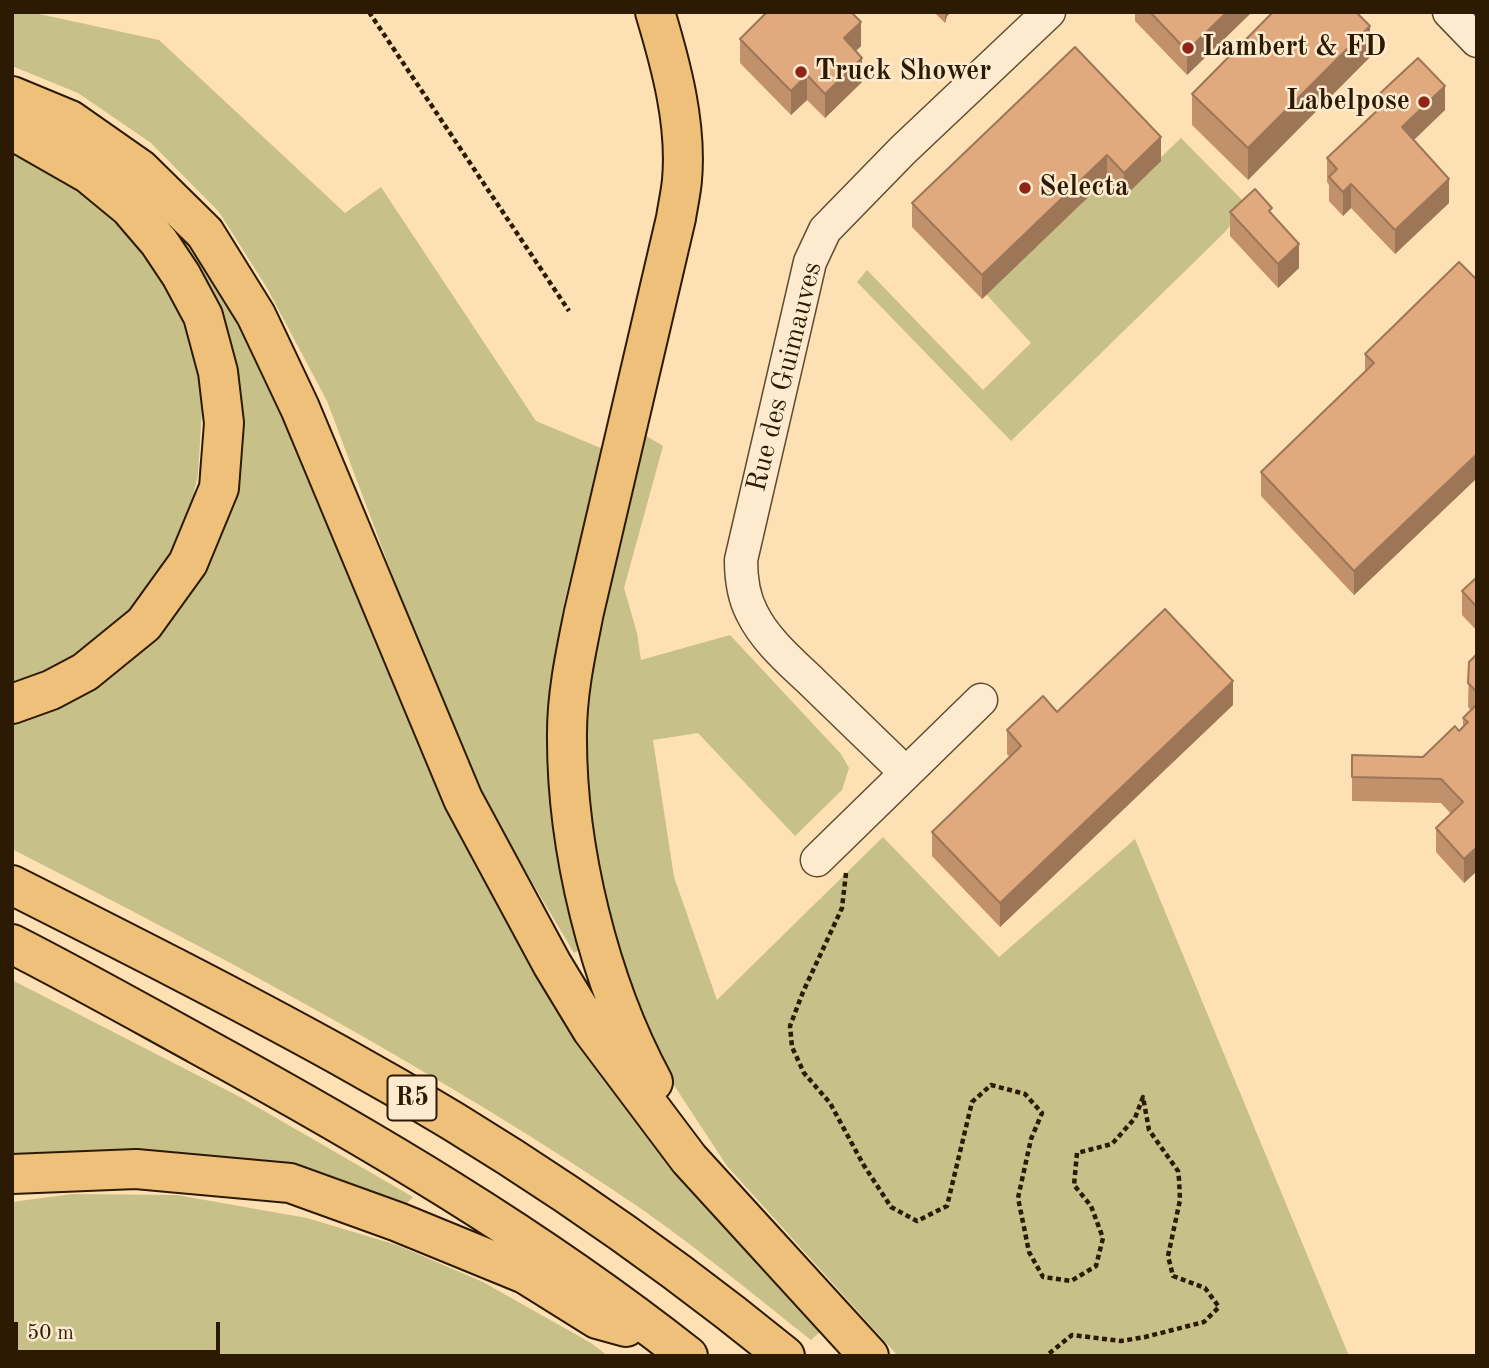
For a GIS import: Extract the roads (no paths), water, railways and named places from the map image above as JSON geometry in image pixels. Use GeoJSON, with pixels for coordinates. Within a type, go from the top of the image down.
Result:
{"type":"FeatureCollection","features":[{"type":"Feature","properties":{"kind":"highway"},"geometry":{"type":"LineString","coordinates":[[655,12],[678,104],[682,179],[676,218],[573,667],[567,730],[568,788],[573,833],[597,937],[615,999],[632,1042],[653,1082],[696,1145],[797,1279]]}},
{"type":"Feature","properties":{"kind":"highway"},"geometry":{"type":"LineString","coordinates":[[12,96],[69,120],[140,169],[205,233],[256,315],[300,408],[463,799],[552,964],[592,1030],[689,1159],[869,1356]]}},
{"type":"Feature","properties":{"kind":"highway"},"geometry":{"type":"LineString","coordinates":[[12,130],[89,174],[129,207],[159,242],[203,316],[218,372],[224,423],[219,488],[188,563],[144,624],[85,672],[51,690],[12,704]]}},
{"type":"Feature","properties":{"kind":"highway","name":"R5"},"geometry":{"type":"LineString","coordinates":[[12,885],[337,1054],[465,1129],[621,1231],[708,1293],[785,1356]]}},
{"type":"Feature","properties":{"kind":"highway","name":"R5"},"geometry":{"type":"LineString","coordinates":[[12,944],[307,1104],[557,1258],[677,1347]]}},
{"type":"Feature","properties":{"kind":"highway"},"geometry":{"type":"LineString","coordinates":[[12,1174],[136,1169],[290,1183],[397,1222],[525,1274],[597,1319],[677,1347]]}},
{"type":"Feature","properties":{"kind":"street","name":"Rue des Guimauves"},"geometry":{"type":"LineString","coordinates":[[906,773],[785,655],[760,626],[746,598],[741,579],[741,560],[810,262],[825,230],[902,150],[1049,12]]}},
{"type":"Feature","properties":{"kind":"street"},"geometry":{"type":"LineString","coordinates":[[1449,12],[1477,41]]}},
{"type":"Feature","properties":{"kind":"street"},"geometry":{"type":"LineString","coordinates":[[827,849],[981,700]]}},
{"type":"Feature","properties":{"kind":"place","name":"Lambert & FD"},"geometry":{"type":"Point","coordinates":[1188,48]}},
{"type":"Feature","properties":{"kind":"place","name":"Truck Shower"},"geometry":{"type":"Point","coordinates":[801,72]}},
{"type":"Feature","properties":{"kind":"place","name":"Labelpose"},"geometry":{"type":"Point","coordinates":[1424,102]}},
{"type":"Feature","properties":{"kind":"place","name":"Selecta"},"geometry":{"type":"Point","coordinates":[1025,188]}}]}
